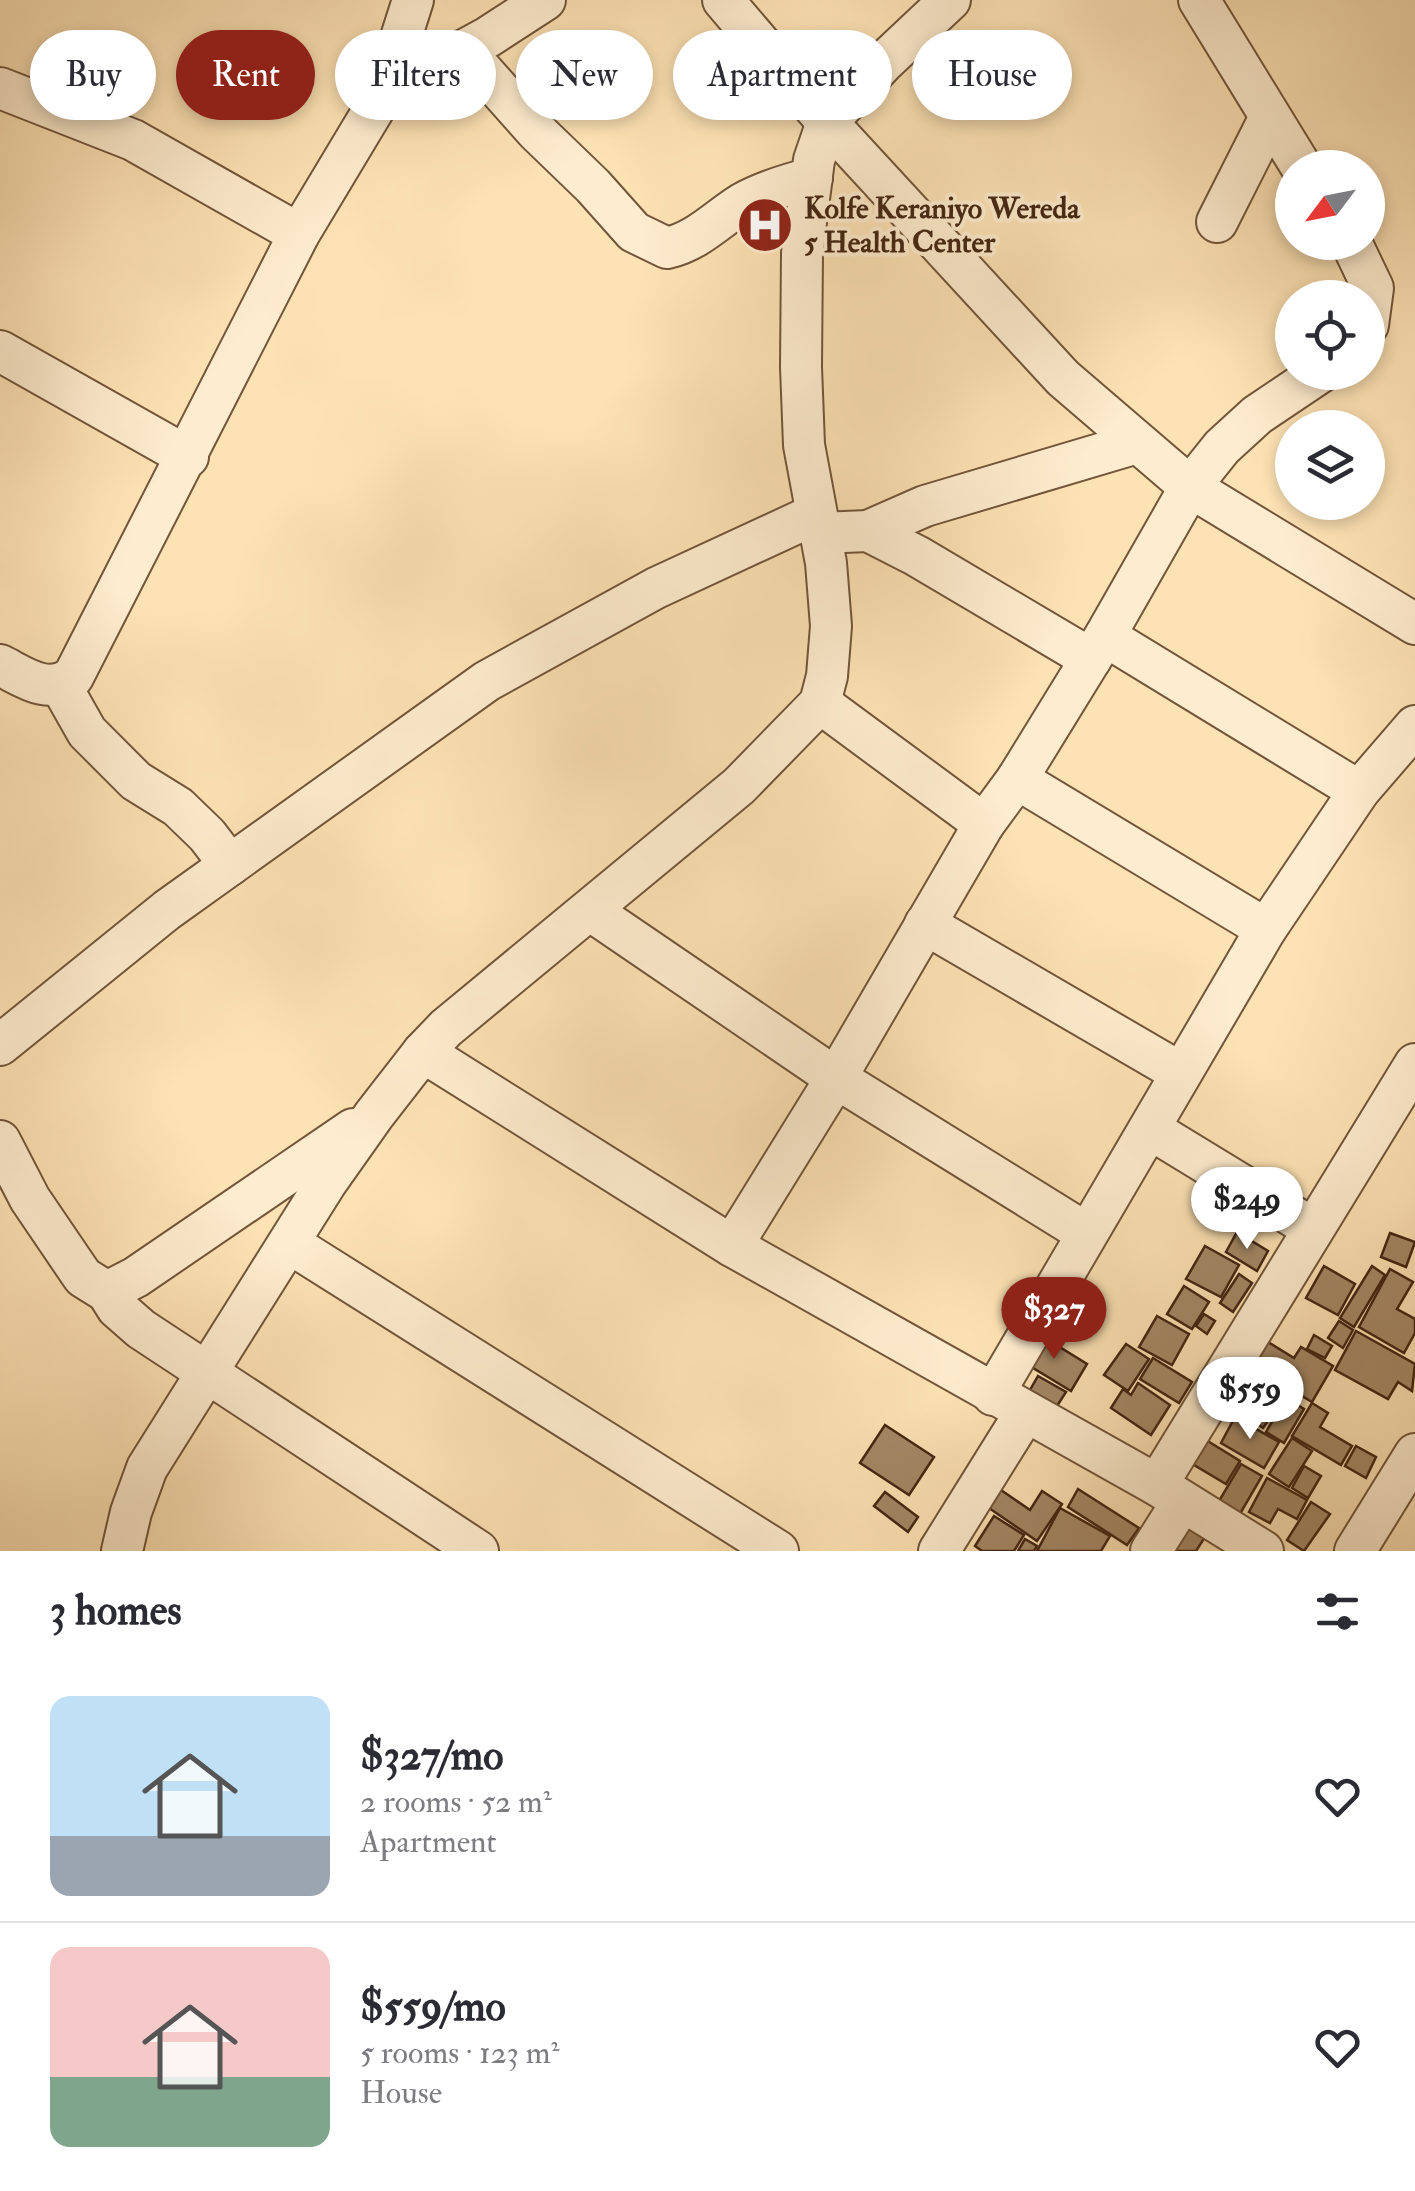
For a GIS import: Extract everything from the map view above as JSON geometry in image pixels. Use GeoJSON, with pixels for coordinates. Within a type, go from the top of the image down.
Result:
{"type":"FeatureCollection","features":[{"type":"Feature","properties":{"kind":"street"},"geometry":{"type":"LineString","coordinates":[[404,30],[413,0]]}},
{"type":"Feature","properties":{"kind":"street"},"geometry":{"type":"LineString","coordinates":[[496,30],[546,0]]}},
{"type":"Feature","properties":{"kind":"street"},"geometry":{"type":"LineString","coordinates":[[723,0],[828,122],[1063,378],[1190,487],[1415,624]]}},
{"type":"Feature","properties":{"kind":"street"},"geometry":{"type":"LineString","coordinates":[[122,1551],[131,1512],[148,1468],[326,1183],[423,1052],[446,1028],[738,786],[820,702],[828,676],[831,626],[804,445],[801,367],[802,253],[812,178],[828,122],[950,0]]}},
{"type":"Feature","properties":{"kind":"street"},"geometry":{"type":"LineString","coordinates":[[1199,0],[1290,150]]}},
{"type":"Feature","properties":{"kind":"street"},"geometry":{"type":"LineString","coordinates":[[496,86],[634,232],[668,248],[685,244],[742,204],[780,186],[812,178]]}},
{"type":"Feature","properties":{"kind":"street"},"geometry":{"type":"LineString","coordinates":[[0,88],[133,140],[299,234]]}},
{"type":"Feature","properties":{"kind":"street"},"geometry":{"type":"LineString","coordinates":[[1217,222],[1270,118]]}},
{"type":"Feature","properties":{"kind":"street"},"geometry":{"type":"LineString","coordinates":[[0,665],[45,688],[61,686],[73,678],[299,234],[368,120]]}},
{"type":"Feature","properties":{"kind":"street"},"geometry":{"type":"LineString","coordinates":[[0,351],[188,457]]}},
{"type":"Feature","properties":{"kind":"street"},"geometry":{"type":"LineString","coordinates":[[732,1246],[836,1078],[984,824],[1018,779],[1098,648],[1190,487],[1222,447],[1295,390]]}},
{"type":"Feature","properties":{"kind":"street"},"geometry":{"type":"LineString","coordinates":[[868,531],[925,506],[1136,443]]}},
{"type":"Feature","properties":{"kind":"street"},"geometry":{"type":"LineString","coordinates":[[0,1045],[167,910],[487,681],[656,588],[818,523],[868,531],[1098,648],[1359,791]]}},
{"type":"Feature","properties":{"kind":"street"},"geometry":{"type":"LineString","coordinates":[[61,686],[87,732],[136,781],[178,807],[230,865]]}},
{"type":"Feature","properties":{"kind":"street"},"geometry":{"type":"LineString","coordinates":[[820,702],[984,824]]}},
{"type":"Feature","properties":{"kind":"street"},"geometry":{"type":"LineString","coordinates":[[938,1551],[1086,1234],[1266,928],[1359,791],[1415,726]]}},
{"type":"Feature","properties":{"kind":"street"},"geometry":{"type":"LineString","coordinates":[[1018,779],[1266,928]]}},
{"type":"Feature","properties":{"kind":"street"},"geometry":{"type":"LineString","coordinates":[[591,911],[836,1078],[1086,1234]]}},
{"type":"Feature","properties":{"kind":"street"},"geometry":{"type":"LineString","coordinates":[[925,924],[1180,1073]]}},
{"type":"Feature","properties":{"kind":"street"},"geometry":{"type":"LineString","coordinates":[[423,1052],[732,1246],[1170,1493],[1263,1551]]}},
{"type":"Feature","properties":{"kind":"street"},"geometry":{"type":"LineString","coordinates":[[1151,1551],[1170,1493],[1312,1228],[1415,1064]]}},
{"type":"Feature","properties":{"kind":"street"},"geometry":{"type":"LineString","coordinates":[[107,1292],[136,1277],[374,1115]]}},
{"type":"Feature","properties":{"kind":"street"},"geometry":{"type":"LineString","coordinates":[[1150,1129],[1312,1228]]}},
{"type":"Feature","properties":{"kind":"street"},"geometry":{"type":"LineString","coordinates":[[0,1141],[56,1241],[82,1277],[107,1292],[117,1308],[142,1329],[478,1551]]}},
{"type":"Feature","properties":{"kind":"street"},"geometry":{"type":"LineString","coordinates":[[290,1244],[778,1551]]}},
{"type":"Feature","properties":{"kind":"street"},"geometry":{"type":"LineString","coordinates":[[1354,1551],[1415,1454]]}},
{"type":"Feature","properties":{"kind":"building"},"geometry":{"type":"Polygon","coordinates":[[[1237,1232],[1268,1251],[1257,1271],[1226,1252],[1237,1232]]]}},
{"type":"Feature","properties":{"kind":"building"},"geometry":{"type":"Polygon","coordinates":[[[1390,1233],[1415,1242],[1406,1267],[1381,1257],[1390,1233]]]}},
{"type":"Feature","properties":{"kind":"building"},"geometry":{"type":"Polygon","coordinates":[[[1205,1246],[1239,1265],[1221,1297],[1186,1279],[1205,1246]]]}},
{"type":"Feature","properties":{"kind":"building"},"geometry":{"type":"Polygon","coordinates":[[[1324,1266],[1355,1284],[1338,1315],[1306,1298],[1324,1266]]]}},
{"type":"Feature","properties":{"kind":"building"},"geometry":{"type":"Polygon","coordinates":[[[1372,1266],[1385,1275],[1354,1327],[1340,1318],[1372,1266]]]}},
{"type":"Feature","properties":{"kind":"building"},"geometry":{"type":"Polygon","coordinates":[[[1390,1269],[1413,1282],[1397,1309],[1415,1319],[1415,1333],[1404,1353],[1359,1327],[1390,1269]]]}},
{"type":"Feature","properties":{"kind":"building"},"geometry":{"type":"Polygon","coordinates":[[[1239,1274],[1252,1283],[1233,1312],[1220,1303],[1239,1274]]]}},
{"type":"Feature","properties":{"kind":"building"},"geometry":{"type":"Polygon","coordinates":[[[1184,1286],[1209,1302],[1192,1329],[1167,1314],[1184,1286]]]}},
{"type":"Feature","properties":{"kind":"building"},"geometry":{"type":"Polygon","coordinates":[[[1204,1314],[1215,1321],[1207,1334],[1196,1326],[1204,1314]]]}},
{"type":"Feature","properties":{"kind":"building"},"geometry":{"type":"Polygon","coordinates":[[[1157,1316],[1189,1334],[1172,1365],[1139,1347],[1157,1316]]]}},
{"type":"Feature","properties":{"kind":"building"},"geometry":{"type":"Polygon","coordinates":[[[1339,1321],[1353,1330],[1343,1348],[1328,1338],[1339,1321]]]}},
{"type":"Feature","properties":{"kind":"building"},"geometry":{"type":"Polygon","coordinates":[[[1356,1331],[1415,1364],[1412,1391],[1398,1382],[1388,1399],[1335,1370],[1356,1331]]]}},
{"type":"Feature","properties":{"kind":"building"},"geometry":{"type":"Polygon","coordinates":[[[1037,1333],[1087,1364],[1071,1391],[1020,1360],[1037,1333]]]}},
{"type":"Feature","properties":{"kind":"building"},"geometry":{"type":"Polygon","coordinates":[[[1314,1335],[1332,1346],[1325,1358],[1307,1349],[1314,1335]]]}},
{"type":"Feature","properties":{"kind":"building"},"geometry":{"type":"Polygon","coordinates":[[[1263,1339],[1294,1358],[1301,1347],[1333,1366],[1312,1402],[1249,1364],[1263,1339]]]}},
{"type":"Feature","properties":{"kind":"building"},"geometry":{"type":"Polygon","coordinates":[[[1126,1344],[1149,1359],[1128,1391],[1104,1375],[1126,1344]]]}},
{"type":"Feature","properties":{"kind":"building"},"geometry":{"type":"Polygon","coordinates":[[[1153,1358],[1192,1382],[1179,1403],[1140,1379],[1153,1358]]]}},
{"type":"Feature","properties":{"kind":"building"},"geometry":{"type":"Polygon","coordinates":[[[1038,1376],[1066,1392],[1057,1406],[1030,1390],[1038,1376]]]}},
{"type":"Feature","properties":{"kind":"building"},"geometry":{"type":"Polygon","coordinates":[[[1240,1376],[1279,1405],[1263,1428],[1223,1399],[1240,1376]]]}},
{"type":"Feature","properties":{"kind":"building"},"geometry":{"type":"Polygon","coordinates":[[[1138,1383],[1170,1405],[1151,1435],[1111,1408],[1123,1389],[1131,1395],[1138,1383]]]}},
{"type":"Feature","properties":{"kind":"building"},"geometry":{"type":"Polygon","coordinates":[[[1286,1398],[1304,1409],[1284,1443],[1266,1432],[1286,1398]]]}},
{"type":"Feature","properties":{"kind":"building"},"geometry":{"type":"Polygon","coordinates":[[[1312,1403],[1328,1413],[1320,1427],[1352,1446],[1341,1465],[1292,1436],[1312,1403]]]}},
{"type":"Feature","properties":{"kind":"building"},"geometry":{"type":"Polygon","coordinates":[[[1235,1417],[1279,1442],[1264,1468],[1221,1443],[1235,1417]]]}},
{"type":"Feature","properties":{"kind":"building"},"geometry":{"type":"Polygon","coordinates":[[[885,1425],[934,1457],[909,1495],[860,1463],[885,1425]]]}},
{"type":"Feature","properties":{"kind":"building"},"geometry":{"type":"Polygon","coordinates":[[[1198,1435],[1240,1461],[1226,1484],[1184,1459],[1198,1435]]]}},
{"type":"Feature","properties":{"kind":"building"},"geometry":{"type":"Polygon","coordinates":[[[1292,1438],[1312,1451],[1289,1487],[1269,1474],[1292,1438]]]}},
{"type":"Feature","properties":{"kind":"building"},"geometry":{"type":"Polygon","coordinates":[[[1356,1446],[1376,1457],[1366,1478],[1345,1466],[1356,1446]]]}},
{"type":"Feature","properties":{"kind":"building"},"geometry":{"type":"Polygon","coordinates":[[[1241,1464],[1262,1476],[1237,1519],[1216,1506],[1241,1464]]]}},
{"type":"Feature","properties":{"kind":"building"},"geometry":{"type":"Polygon","coordinates":[[[1304,1466],[1321,1476],[1308,1498],[1292,1488],[1304,1466]]]}},
{"type":"Feature","properties":{"kind":"building"},"geometry":{"type":"Polygon","coordinates":[[[1267,1478],[1307,1500],[1297,1519],[1278,1509],[1270,1523],[1249,1512],[1267,1478]]]}},
{"type":"Feature","properties":{"kind":"building"},"geometry":{"type":"Polygon","coordinates":[[[998,1488],[1030,1510],[1042,1491],[1062,1504],[1037,1541],[986,1506],[998,1488]]]}},
{"type":"Feature","properties":{"kind":"building"},"geometry":{"type":"Polygon","coordinates":[[[1078,1489],[1139,1528],[1127,1545],[1068,1507],[1078,1489]]]}},
{"type":"Feature","properties":{"kind":"building"},"geometry":{"type":"Polygon","coordinates":[[[885,1492],[918,1517],[908,1532],[874,1506],[885,1492]]]}},
{"type":"Feature","properties":{"kind":"building"},"geometry":{"type":"Polygon","coordinates":[[[1311,1502],[1330,1514],[1304,1551],[1287,1540],[1311,1502]]]}},
{"type":"Feature","properties":{"kind":"building"},"geometry":{"type":"Polygon","coordinates":[[[1060,1508],[1110,1536],[1101,1551],[1037,1551],[1060,1508]]]}},
{"type":"Feature","properties":{"kind":"building"},"geometry":{"type":"Polygon","coordinates":[[[994,1516],[1024,1535],[1014,1551],[982,1551],[975,1546],[994,1516]]]}},
{"type":"Feature","properties":{"kind":"building"},"geometry":{"type":"Polygon","coordinates":[[[1182,1518],[1207,1534],[1196,1551],[1162,1551],[1182,1518]]]}},
{"type":"Feature","properties":{"kind":"building"},"geometry":{"type":"Polygon","coordinates":[[[1025,1539],[1037,1546],[1034,1551],[1018,1551],[1025,1539]]]}},
{"type":"Feature","properties":{"kind":"place","name":"Kolfe Keraniyo Wereda 5 Health Center"},"geometry":{"type":"Point","coordinates":[765,225]}}]}
